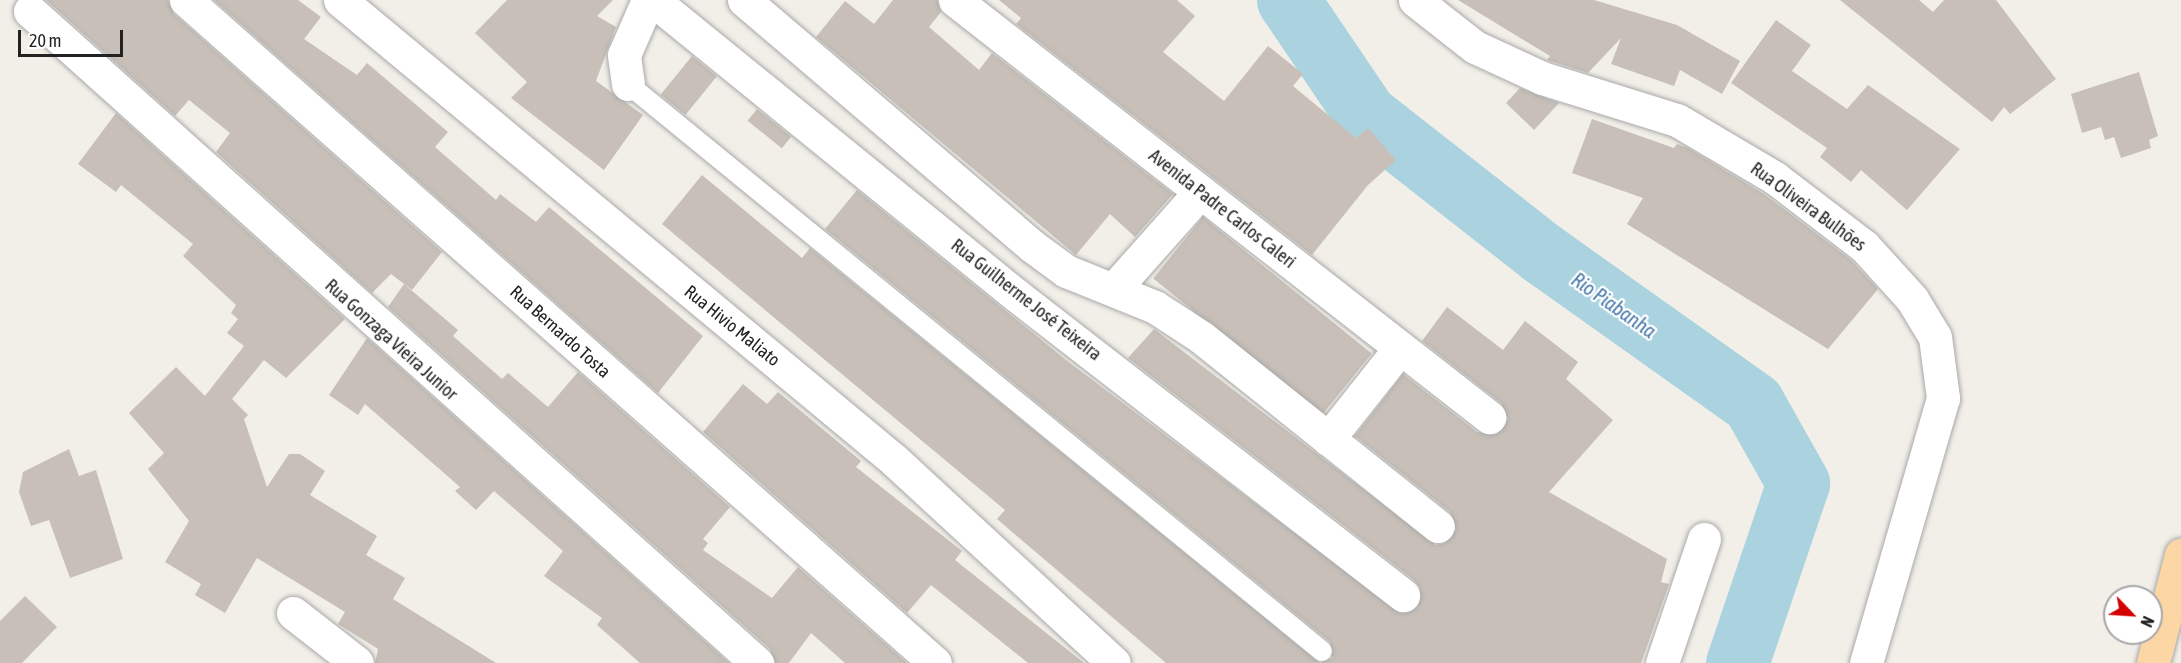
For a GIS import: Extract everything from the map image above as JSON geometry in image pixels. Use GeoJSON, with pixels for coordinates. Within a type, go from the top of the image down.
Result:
{"type":"FeatureCollection","features":[{"type":"Feature","properties":{"kind":"main road"},"geometry":{"type":"LineString","coordinates":[[2153,663],[2181,555]]}},
{"type":"Feature","properties":{"kind":"street","name":"Rua Bernardo Tosta"},"geometry":{"type":"LineString","coordinates":[[186,0],[935,663]]}},
{"type":"Feature","properties":{"kind":"street","name":"Rua Hivio Maliato"},"geometry":{"type":"LineString","coordinates":[[340,0],[894,460],[1114,663]]}},
{"type":"Feature","properties":{"kind":"street"},"geometry":{"type":"LineString","coordinates":[[628,84],[624,55],[648,0]]}},
{"type":"Feature","properties":{"kind":"street","name":"Rua Guilherme José Teixeira"},"geometry":{"type":"LineString","coordinates":[[653,0],[1016,295],[1403,595]]}},
{"type":"Feature","properties":{"kind":"street"},"geometry":{"type":"LineString","coordinates":[[744,0],[1032,246],[1066,271],[1114,289],[1202,338],[1438,526]]}},
{"type":"Feature","properties":{"kind":"street","name":"Avenida Padre Carlos Caleri"},"geometry":{"type":"LineString","coordinates":[[955,0],[1489,417]]}},
{"type":"Feature","properties":{"kind":"street","name":"Rua Oliveira Bulhões"},"geometry":{"type":"LineString","coordinates":[[1415,0],[1475,47],[1542,78],[1677,120],[1775,178],[1864,246],[1912,299],[1935,337],[1944,398],[1866,663]]}},
{"type":"Feature","properties":{"kind":"street","name":"Rua Gonzaga Vieira Junior"},"geometry":{"type":"LineString","coordinates":[[30,11],[757,663]]}},
{"type":"Feature","properties":{"kind":"street"},"geometry":{"type":"LineString","coordinates":[[1114,289],[1200,192]]}},
{"type":"Feature","properties":{"kind":"street"},"geometry":{"type":"LineString","coordinates":[[1328,439],[1400,348]]}},
{"type":"Feature","properties":{"kind":"street"},"geometry":{"type":"LineString","coordinates":[[1662,663],[1704,538]]}},
{"type":"Feature","properties":{"kind":"street"},"geometry":{"type":"LineString","coordinates":[[293,614],[357,663]]}},
{"type":"Feature","properties":{"kind":"lane"},"geometry":{"type":"LineString","coordinates":[[628,84],[1322,651]]}},
{"type":"Feature","properties":{"kind":"building"},"geometry":{"type":"Polygon","coordinates":[[[46,0],[168,0],[174,14],[442,252],[412,290],[391,274],[372,293],[216,152],[230,133],[189,100],[175,116],[46,0]]]}},
{"type":"Feature","properties":{"kind":"building"},"geometry":{"type":"Polygon","coordinates":[[[214,0],[298,0],[321,17],[304,39],[357,75],[367,63],[448,132],[435,147],[496,200],[500,194],[536,222],[549,207],[703,336],[658,393],[214,0]]]}},
{"type":"Feature","properties":{"kind":"building"},"geometry":{"type":"Polygon","coordinates":[[[507,0],[613,0],[597,16],[616,27],[596,81],[643,115],[604,170],[511,98],[527,82],[475,33],[507,0]]]}},
{"type":"Feature","properties":{"kind":"building"},"geometry":{"type":"Polygon","coordinates":[[[893,0],[937,0],[941,12],[929,27],[979,70],[992,53],[1173,194],[1135,237],[1110,214],[1076,255],[816,37],[845,1],[874,24],[893,0]]]}},
{"type":"Feature","properties":{"kind":"building"},"geometry":{"type":"Polygon","coordinates":[[[999,0],[1177,0],[1195,16],[1163,52],[1224,101],[1268,46],[1303,74],[1293,86],[1356,138],[1368,128],[1396,160],[1368,185],[1312,255],[1016,24],[1021,18],[999,0]]]}},
{"type":"Feature","properties":{"kind":"building"},"geometry":{"type":"Polygon","coordinates":[[[1458,0],[1594,0],[1677,25],[1740,61],[1722,94],[1680,70],[1674,86],[1611,64],[1621,38],[1588,73],[1547,60],[1550,56],[1458,0]]]}},
{"type":"Feature","properties":{"kind":"building"},"geometry":{"type":"Polygon","coordinates":[[[1840,0],[1919,0],[1933,12],[1944,0],[1996,0],[2056,79],[2010,114],[2004,107],[1992,122],[1840,0]]]}},
{"type":"Feature","properties":{"kind":"building"},"geometry":{"type":"Polygon","coordinates":[[[1776,20],[1811,45],[1792,71],[1847,109],[1868,85],[1960,149],[1907,210],[1861,170],[1851,182],[1820,157],[1827,148],[1731,83],[1776,20]]]}},
{"type":"Feature","properties":{"kind":"building"},"geometry":{"type":"Polygon","coordinates":[[[692,56],[717,76],[685,115],[661,95],[692,56]]]}},
{"type":"Feature","properties":{"kind":"building"},"geometry":{"type":"Polygon","coordinates":[[[2139,72],[2158,136],[2149,140],[2151,148],[2121,158],[2114,137],[2105,140],[2101,127],[2082,133],[2071,94],[2139,72]]]}},
{"type":"Feature","properties":{"kind":"building"},"geometry":{"type":"Polygon","coordinates":[[[1520,88],[1559,103],[1534,130],[1506,103],[1520,88]]]}},
{"type":"Feature","properties":{"kind":"building"},"geometry":{"type":"Polygon","coordinates":[[[757,109],[791,137],[782,148],[748,121],[757,109]]]}},
{"type":"Feature","properties":{"kind":"building"},"geometry":{"type":"Polygon","coordinates":[[[116,113],[345,319],[286,378],[264,360],[232,399],[248,415],[244,419],[267,487],[289,454],[300,454],[325,471],[310,495],[377,536],[366,555],[405,578],[393,599],[496,663],[375,663],[378,649],[338,624],[345,612],[257,558],[225,613],[195,595],[201,584],[165,562],[189,521],[148,469],[164,453],[129,413],[176,367],[205,396],[244,346],[227,333],[238,319],[231,313],[236,305],[183,256],[193,244],[121,185],[116,192],[78,164],[116,113]]]}},
{"type":"Feature","properties":{"kind":"building"},"geometry":{"type":"Polygon","coordinates":[[[1592,119],[1674,148],[1677,144],[1688,148],[1764,194],[1851,260],[1878,289],[1828,349],[1627,224],[1643,198],[1572,173],[1592,119]]]}},
{"type":"Feature","properties":{"kind":"building"},"geometry":{"type":"Polygon","coordinates":[[[702,175],[802,258],[810,248],[1320,663],[1166,663],[997,519],[1005,510],[662,224],[702,175]]]}},
{"type":"Feature","properties":{"kind":"building"},"geometry":{"type":"Polygon","coordinates":[[[857,190],[1066,360],[1400,613],[1418,606],[1420,588],[1414,580],[1128,358],[1154,329],[1436,545],[1445,543],[1456,529],[1450,512],[1355,436],[1403,374],[1477,432],[1497,434],[1508,419],[1501,403],[1422,341],[1447,307],[1503,350],[1525,321],[1578,362],[1566,379],[1613,420],[1549,492],[1667,559],[1661,582],[1669,584],[1641,663],[1320,663],[1332,658],[1330,642],[825,229],[857,190]]]}},
{"type":"Feature","properties":{"kind":"building"},"geometry":{"type":"Polygon","coordinates":[[[1203,217],[1372,354],[1322,415],[1153,278],[1203,217]]]}},
{"type":"Feature","properties":{"kind":"building"},"geometry":{"type":"Polygon","coordinates":[[[404,284],[458,330],[453,336],[502,379],[508,373],[548,407],[578,372],[730,507],[703,539],[708,543],[703,550],[772,598],[798,567],[907,663],[845,663],[811,633],[789,663],[775,663],[770,649],[388,307],[404,284]]]}},
{"type":"Feature","properties":{"kind":"building"},"geometry":{"type":"Polygon","coordinates":[[[367,338],[729,663],[640,663],[597,625],[602,618],[544,576],[563,551],[494,491],[476,510],[455,491],[460,487],[365,404],[358,415],[329,395],[367,338]]]}},
{"type":"Feature","properties":{"kind":"building"},"geometry":{"type":"Polygon","coordinates":[[[743,384],[767,404],[778,392],[861,461],[856,467],[962,551],[955,560],[1084,663],[1028,663],[931,585],[907,613],[703,432],[743,384]]]}},
{"type":"Feature","properties":{"kind":"building"},"geometry":{"type":"Polygon","coordinates":[[[69,449],[79,476],[96,470],[123,559],[70,578],[49,520],[31,526],[19,492],[23,472],[69,449]]]}},
{"type":"Feature","properties":{"kind":"building"},"geometry":{"type":"Polygon","coordinates":[[[25,596],[57,627],[22,663],[0,663],[0,621],[25,596]]]}},
{"type":"Feature","properties":{"kind":"waterway","name":"Rio Piabanha"},"geometry":{"type":"LineString","coordinates":[[1288,0],[1366,115],[1542,253],[1753,403],[1798,483],[1737,663]]}}]}
